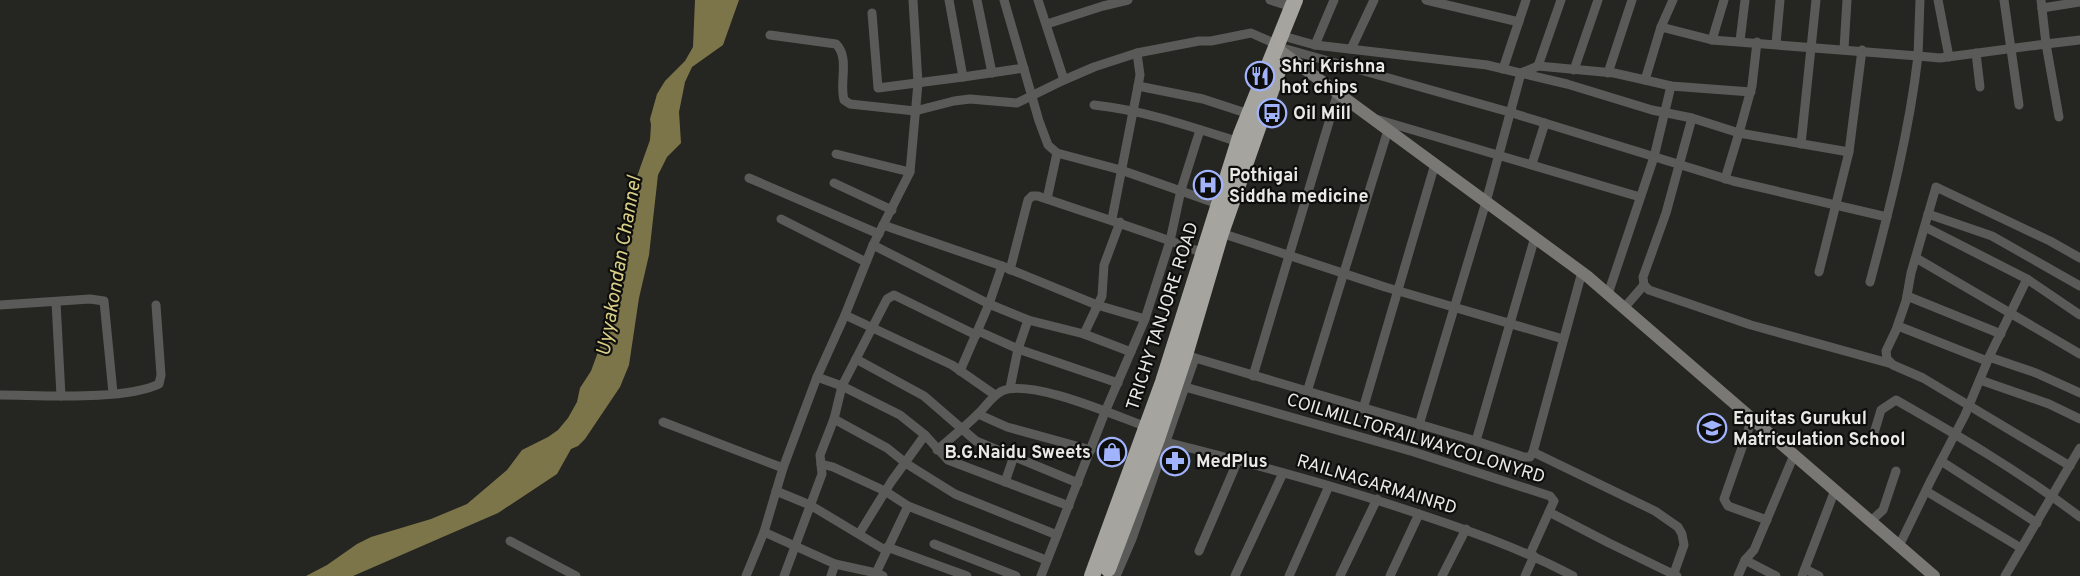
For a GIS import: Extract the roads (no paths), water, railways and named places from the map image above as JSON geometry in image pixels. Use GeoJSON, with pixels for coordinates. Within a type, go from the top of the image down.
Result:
{"type":"FeatureCollection","features":[{"type":"Feature","properties":{"kind":"highway","name":"TRICHY TANJORE ROAD"},"geometry":{"type":"LineString","coordinates":[[1105,576],[1190,357],[1221,233],[1297,2]]}},
{"type":"Feature","properties":{"kind":"highway","name":"TRICHY TANJORE ROAD"},"geometry":{"type":"LineString","coordinates":[[1092,576],[1147,427],[1249,114],[1282,46]]}},
{"type":"Feature","properties":{"kind":"street"},"geometry":{"type":"LineString","coordinates":[[746,576],[764,532],[783,468],[817,377],[846,315],[873,245],[910,172],[918,82],[913,0]]}},
{"type":"Feature","properties":{"kind":"street"},"geometry":{"type":"LineString","coordinates":[[949,0],[963,77]]}},
{"type":"Feature","properties":{"kind":"street"},"geometry":{"type":"LineString","coordinates":[[977,0],[992,73]]}},
{"type":"Feature","properties":{"kind":"street"},"geometry":{"type":"LineString","coordinates":[[1004,0],[1048,145],[1057,153],[1120,170],[1218,204]]}},
{"type":"Feature","properties":{"kind":"street"},"geometry":{"type":"LineString","coordinates":[[1038,0],[1064,80]]}},
{"type":"Feature","properties":{"kind":"street"},"geometry":{"type":"LineString","coordinates":[[1047,24],[1128,0]]}},
{"type":"Feature","properties":{"kind":"street"},"geometry":{"type":"LineString","coordinates":[[1270,0],[1297,2]]}},
{"type":"Feature","properties":{"kind":"street"},"geometry":{"type":"LineString","coordinates":[[1315,45],[1334,0]]}},
{"type":"Feature","properties":{"kind":"street"},"geometry":{"type":"LineString","coordinates":[[1351,50],[1374,0]]}},
{"type":"Feature","properties":{"kind":"street"},"geometry":{"type":"LineString","coordinates":[[1426,0],[1519,22]]}},
{"type":"Feature","properties":{"kind":"street"},"geometry":{"type":"LineString","coordinates":[[1503,69],[1526,0]]}},
{"type":"Feature","properties":{"kind":"street"},"geometry":{"type":"LineString","coordinates":[[1538,66],[1561,0]]}},
{"type":"Feature","properties":{"kind":"street"},"geometry":{"type":"LineString","coordinates":[[1574,70],[1598,0]]}},
{"type":"Feature","properties":{"kind":"street"},"geometry":{"type":"LineString","coordinates":[[1608,73],[1632,0]]}},
{"type":"Feature","properties":{"kind":"street"},"geometry":{"type":"LineString","coordinates":[[1645,80],[1661,27],[1673,0]]}},
{"type":"Feature","properties":{"kind":"street"},"geometry":{"type":"LineString","coordinates":[[1712,40],[1724,0]]}},
{"type":"Feature","properties":{"kind":"street"},"geometry":{"type":"LineString","coordinates":[[1740,41],[1745,0]]}},
{"type":"Feature","properties":{"kind":"street"},"geometry":{"type":"LineString","coordinates":[[1776,44],[1780,0]]}},
{"type":"Feature","properties":{"kind":"street"},"geometry":{"type":"LineString","coordinates":[[1802,144],[1816,0]]}},
{"type":"Feature","properties":{"kind":"street"},"geometry":{"type":"LineString","coordinates":[[1844,49],[1847,0]]}},
{"type":"Feature","properties":{"kind":"street"},"geometry":{"type":"LineString","coordinates":[[1870,282],[1912,106],[1918,56],[1920,0]]}},
{"type":"Feature","properties":{"kind":"street"},"geometry":{"type":"LineString","coordinates":[[1938,0],[1949,57]]}},
{"type":"Feature","properties":{"kind":"street"},"geometry":{"type":"LineString","coordinates":[[2004,0],[2019,105]]}},
{"type":"Feature","properties":{"kind":"street"},"geometry":{"type":"LineString","coordinates":[[2060,117],[2046,44],[2042,4],[2080,2]]}},
{"type":"Feature","properties":{"kind":"street"},"geometry":{"type":"LineString","coordinates":[[873,13],[878,88],[1024,68]]}},
{"type":"Feature","properties":{"kind":"street"},"geometry":{"type":"LineString","coordinates":[[1661,27],[1712,40],[1862,50],[1940,58],[2080,40]]}},
{"type":"Feature","properties":{"kind":"street"},"geometry":{"type":"LineString","coordinates":[[770,35],[836,45],[844,56],[842,91],[844,100],[850,104],[915,111],[954,100],[1017,103],[1086,70],[1137,53],[1251,33],[1282,46],[1509,112],[1725,179],[1887,217]]}},
{"type":"Feature","properties":{"kind":"street"},"geometry":{"type":"LineString","coordinates":[[1725,179],[1751,92],[1757,42]]}},
{"type":"Feature","properties":{"kind":"street"},"geometry":{"type":"LineString","coordinates":[[1282,46],[1315,45],[1503,69],[1739,132],[1850,152]]}},
{"type":"Feature","properties":{"kind":"street"},"geometry":{"type":"LineString","coordinates":[[1282,46],[1371,118],[1582,272],[1934,576]]}},
{"type":"Feature","properties":{"kind":"street"},"geometry":{"type":"LineString","coordinates":[[1819,272],[1850,152],[1862,50]]}},
{"type":"Feature","properties":{"kind":"street"},"geometry":{"type":"LineString","coordinates":[[1084,334],[1104,290],[1104,265],[1116,221],[1120,170],[1140,75],[1137,53]]}},
{"type":"Feature","properties":{"kind":"street"},"geometry":{"type":"LineString","coordinates":[[1976,53],[1980,87]]}},
{"type":"Feature","properties":{"kind":"street"},"geometry":{"type":"LineString","coordinates":[[1419,425],[1486,202],[1521,74],[1538,66],[1608,73],[1671,86],[1751,92]]}},
{"type":"Feature","properties":{"kind":"street"},"geometry":{"type":"LineString","coordinates":[[1138,86],[1203,99],[1249,114]]}},
{"type":"Feature","properties":{"kind":"street"},"geometry":{"type":"LineString","coordinates":[[1608,294],[1654,157],[1671,86]]}},
{"type":"Feature","properties":{"kind":"street"},"geometry":{"type":"LineString","coordinates":[[1253,376],[1338,92]]}},
{"type":"Feature","properties":{"kind":"street"},"geometry":{"type":"LineString","coordinates":[[1094,105],[1133,112],[1239,142]]}},
{"type":"Feature","properties":{"kind":"street"},"geometry":{"type":"LineString","coordinates":[[1371,118],[1640,197]]}},
{"type":"Feature","properties":{"kind":"street"},"geometry":{"type":"LineString","coordinates":[[1692,118],[1666,213],[1643,277],[1644,285],[1649,290],[1751,325],[1893,365],[1923,378],[2070,466]]}},
{"type":"Feature","properties":{"kind":"street"},"geometry":{"type":"LineString","coordinates":[[1532,164],[1545,123]]}},
{"type":"Feature","properties":{"kind":"street"},"geometry":{"type":"LineString","coordinates":[[1041,576],[1105,412],[1145,319],[1170,240],[1181,190],[1200,130]]}},
{"type":"Feature","properties":{"kind":"street"},"geometry":{"type":"LineString","coordinates":[[1306,392],[1388,130]]}},
{"type":"Feature","properties":{"kind":"street"},"geometry":{"type":"LineString","coordinates":[[1047,199],[1057,153]]}},
{"type":"Feature","properties":{"kind":"street"},"geometry":{"type":"LineString","coordinates":[[836,154],[910,172]]}},
{"type":"Feature","properties":{"kind":"street"},"geometry":{"type":"LineString","coordinates":[[1363,409],[1435,164]]}},
{"type":"Feature","properties":{"kind":"street"},"geometry":{"type":"LineString","coordinates":[[749,178],[881,229],[1006,268],[1097,305],[1145,319]]}},
{"type":"Feature","properties":{"kind":"street"},"geometry":{"type":"LineString","coordinates":[[834,183],[891,210]]}},
{"type":"Feature","properties":{"kind":"street"},"geometry":{"type":"LineString","coordinates":[[1893,365],[1887,359],[1886,351],[1898,326],[1936,187],[2050,241],[2080,258]]}},
{"type":"Feature","properties":{"kind":"street"},"geometry":{"type":"LineString","coordinates":[[960,371],[1006,268],[1028,200],[1032,196],[1116,221],[1203,253]]}},
{"type":"Feature","properties":{"kind":"street"},"geometry":{"type":"LineString","coordinates":[[1929,214],[1992,236],[2080,286]]}},
{"type":"Feature","properties":{"kind":"street"},"geometry":{"type":"LineString","coordinates":[[782,219],[866,262]]}},
{"type":"Feature","properties":{"kind":"street"},"geometry":{"type":"LineString","coordinates":[[1925,227],[2027,279],[2080,315]]}},
{"type":"Feature","properties":{"kind":"street"},"geometry":{"type":"LineString","coordinates":[[1221,233],[1398,291],[1563,339]]}},
{"type":"Feature","properties":{"kind":"street"},"geometry":{"type":"LineString","coordinates":[[1476,441],[1535,237]]}},
{"type":"Feature","properties":{"kind":"street"},"geometry":{"type":"LineString","coordinates":[[873,245],[989,304],[1028,320],[1084,334],[1131,352]]}},
{"type":"Feature","properties":{"kind":"street"},"geometry":{"type":"LineString","coordinates":[[1916,258],[2080,354]]}},
{"type":"Feature","properties":{"kind":"street"},"geometry":{"type":"LineString","coordinates":[[1116,576],[1132,539],[1185,387],[1190,357],[1530,457],[1582,272]]}},
{"type":"Feature","properties":{"kind":"street"},"geometry":{"type":"LineString","coordinates":[[1899,546],[1968,407],[1988,359],[2027,279]]}},
{"type":"Feature","properties":{"kind":"street"},"geometry":{"type":"LineString","coordinates":[[1624,308],[1644,285]]}},
{"type":"Feature","properties":{"kind":"street"},"geometry":{"type":"LineString","coordinates":[[784,576],[822,474],[820,460],[823,445],[834,419],[842,386],[887,299],[894,295],[977,333],[1118,383]]}},
{"type":"Feature","properties":{"kind":"street"},"geometry":{"type":"LineString","coordinates":[[1906,296],[2001,334]]}},
{"type":"Feature","properties":{"kind":"street"},"geometry":{"type":"LineString","coordinates":[[0,305],[90,299],[104,301],[113,393]]}},
{"type":"Feature","properties":{"kind":"street"},"geometry":{"type":"LineString","coordinates":[[56,302],[61,396]]}},
{"type":"Feature","properties":{"kind":"street"},"geometry":{"type":"LineString","coordinates":[[0,395],[61,396],[113,393],[151,388],[159,384],[161,375],[156,305]]}},
{"type":"Feature","properties":{"kind":"street"},"geometry":{"type":"LineString","coordinates":[[846,315],[873,326],[960,371],[995,395]]}},
{"type":"Feature","properties":{"kind":"street"},"geometry":{"type":"LineString","coordinates":[[1010,388],[1018,349],[1028,320]]}},
{"type":"Feature","properties":{"kind":"street"},"geometry":{"type":"LineString","coordinates":[[1898,326],[1988,359],[2036,373],[2080,393]]}},
{"type":"Feature","properties":{"kind":"street"},"geometry":{"type":"LineString","coordinates":[[856,359],[924,396],[976,441],[1078,483]]}},
{"type":"Feature","properties":{"kind":"street"},"geometry":{"type":"LineString","coordinates":[[817,377],[842,386],[900,415],[925,435],[948,460],[1069,506]]}},
{"type":"Feature","properties":{"kind":"street"},"geometry":{"type":"LineString","coordinates":[[1980,380],[2049,404],[2080,418]]}},
{"type":"Feature","properties":{"kind":"street","name":"COILMILLTORAILWAYCOLONYRD"},"geometry":{"type":"LineString","coordinates":[[1185,387],[1414,452],[1551,496],[1554,501],[1549,512],[1675,575]]}},
{"type":"Feature","properties":{"kind":"street"},"geometry":{"type":"LineString","coordinates":[[938,450],[978,414],[995,395],[1010,388],[1033,389],[1059,395],[1147,427]]}},
{"type":"Feature","properties":{"kind":"street"},"geometry":{"type":"LineString","coordinates":[[1871,443],[1881,410],[1896,400],[1955,434],[2052,496],[2080,517]]}},
{"type":"Feature","properties":{"kind":"street"},"geometry":{"type":"LineString","coordinates":[[978,414],[1007,427],[1091,450]]}},
{"type":"Feature","properties":{"kind":"street"},"geometry":{"type":"LineString","coordinates":[[834,419],[887,448],[955,494],[1057,535]]}},
{"type":"Feature","properties":{"kind":"street"},"geometry":{"type":"LineString","coordinates":[[1752,419],[1724,499],[1728,506],[1767,520]]}},
{"type":"Feature","properties":{"kind":"street"},"geometry":{"type":"LineString","coordinates":[[663,422],[783,468]]}},
{"type":"Feature","properties":{"kind":"street"},"geometry":{"type":"LineString","coordinates":[[859,534],[885,491],[925,435]]}},
{"type":"Feature","properties":{"kind":"street","name":"RAILNAGARMAINRD"},"geometry":{"type":"LineString","coordinates":[[1166,441],[1377,499],[1466,529],[1532,555],[1573,576]]}},
{"type":"Feature","properties":{"kind":"street"},"geometry":{"type":"LineString","coordinates":[[2006,576],[2080,448]]}},
{"type":"Feature","properties":{"kind":"street"},"geometry":{"type":"LineString","coordinates":[[1533,452],[1655,511],[1678,527],[1684,545],[1675,575]]}},
{"type":"Feature","properties":{"kind":"street"},"geometry":{"type":"LineString","coordinates":[[1738,576],[1745,560],[1754,550],[1794,454]]}},
{"type":"Feature","properties":{"kind":"street"},"geometry":{"type":"LineString","coordinates":[[1005,482],[1014,456]]}},
{"type":"Feature","properties":{"kind":"street"},"geometry":{"type":"LineString","coordinates":[[1199,551],[1238,460]]}},
{"type":"Feature","properties":{"kind":"street"},"geometry":{"type":"LineString","coordinates":[[1941,461],[2037,523]]}},
{"type":"Feature","properties":{"kind":"street"},"geometry":{"type":"LineString","coordinates":[[821,464],[833,467],[885,491],[908,506],[1046,560]]}},
{"type":"Feature","properties":{"kind":"street"},"geometry":{"type":"LineString","coordinates":[[1871,521],[1883,510],[1896,471]]}},
{"type":"Feature","properties":{"kind":"street"},"geometry":{"type":"LineString","coordinates":[[1235,576],[1283,473]]}},
{"type":"Feature","properties":{"kind":"street"},"geometry":{"type":"LineString","coordinates":[[1289,576],[1329,486]]}},
{"type":"Feature","properties":{"kind":"street"},"geometry":{"type":"LineString","coordinates":[[1819,576],[1803,572],[1835,490]]}},
{"type":"Feature","properties":{"kind":"street"},"geometry":{"type":"LineString","coordinates":[[776,491],[810,505],[886,549],[967,576]]}},
{"type":"Feature","properties":{"kind":"street"},"geometry":{"type":"LineString","coordinates":[[1926,491],[2022,548]]}},
{"type":"Feature","properties":{"kind":"street"},"geometry":{"type":"LineString","coordinates":[[1340,576],[1377,499]]}},
{"type":"Feature","properties":{"kind":"street"},"geometry":{"type":"LineString","coordinates":[[764,532],[835,564],[879,575],[886,549],[908,506]]}},
{"type":"Feature","properties":{"kind":"street"},"geometry":{"type":"LineString","coordinates":[[1525,576],[1549,512]]}},
{"type":"Feature","properties":{"kind":"street"},"geometry":{"type":"LineString","coordinates":[[1390,576],[1419,514]]}},
{"type":"Feature","properties":{"kind":"street"},"geometry":{"type":"LineString","coordinates":[[1442,576],[1466,529]]}},
{"type":"Feature","properties":{"kind":"street"},"geometry":{"type":"LineString","coordinates":[[510,541],[560,572],[576,576]]}},
{"type":"Feature","properties":{"kind":"street"},"geometry":{"type":"LineString","coordinates":[[934,544],[1016,576]]}},
{"type":"Feature","properties":{"kind":"street"},"geometry":{"type":"LineString","coordinates":[[1745,560],[1776,576]]}},
{"type":"Feature","properties":{"kind":"street"},"geometry":{"type":"LineString","coordinates":[[831,576],[835,564]]}},
{"type":"Feature","properties":{"kind":"place","name":"Shri Krishna hot chips"},"geometry":{"type":"Point","coordinates":[1260,76]}},
{"type":"Feature","properties":{"kind":"place","name":"Oil Mill"},"geometry":{"type":"Point","coordinates":[1272,113]}},
{"type":"Feature","properties":{"kind":"place","name":"Pothigai Siddha medicine"},"geometry":{"type":"Point","coordinates":[1208,185]}},
{"type":"Feature","properties":{"kind":"place","name":"Equitas Gurukul Matriculation School"},"geometry":{"type":"Point","coordinates":[1712,428]}},
{"type":"Feature","properties":{"kind":"place","name":"B.G.Naidu Sweets"},"geometry":{"type":"Point","coordinates":[1112,452]}},
{"type":"Feature","properties":{"kind":"place","name":"MedPlus"},"geometry":{"type":"Point","coordinates":[1175,461]}},
{"type":"Feature","properties":{"kind":"water label","name":"Uyyakondan Channel"},"geometry":{"type":"Point","coordinates":[618,266]}}]}
